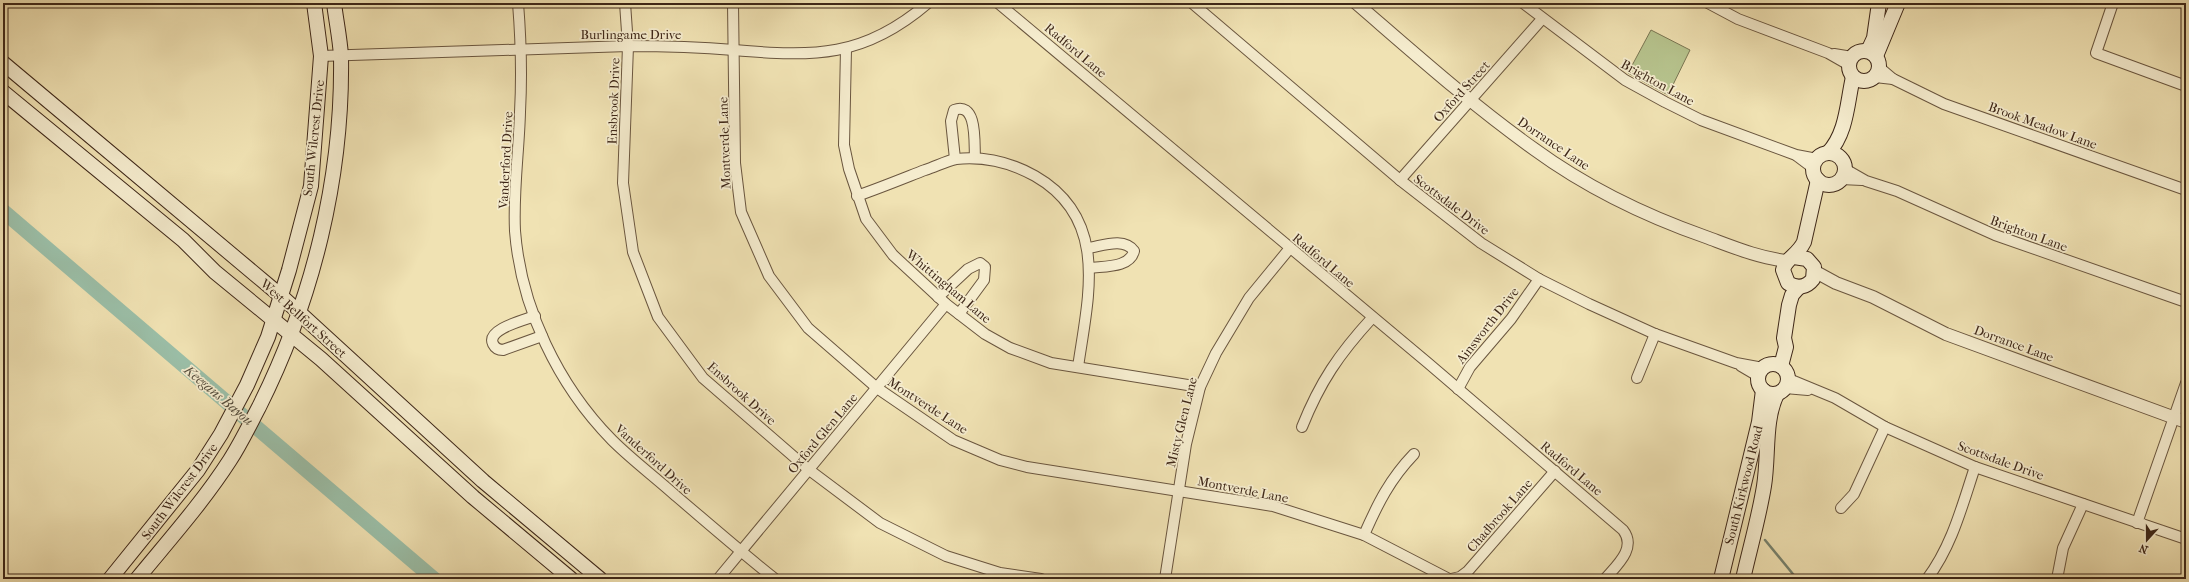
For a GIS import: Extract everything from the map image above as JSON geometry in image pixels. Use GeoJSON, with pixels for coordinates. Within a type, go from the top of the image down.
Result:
{"type":"FeatureCollection","features":[{"type":"Feature","properties":{"kind":"main road","name":"South Wilcrest Drive"},"geometry":{"type":"LineString","coordinates":[[110,579],[198,470],[226,425],[268,337],[281,296],[311,186],[321,56],[314,3]]}},
{"type":"Feature","properties":{"kind":"main road","name":"South Wilcrest Drive"},"geometry":{"type":"LineString","coordinates":[[137,579],[217,480],[243,438],[274,377],[300,313],[319,247],[338,125],[341,55],[334,3]]}},
{"type":"Feature","properties":{"kind":"main road"},"geometry":{"type":"LineString","coordinates":[[1768,368],[1787,371],[1783,387],[1769,394],[1763,390],[1759,384],[1768,368],[1786,347],[1784,338],[1789,305],[1798,272],[1800,251],[1859,87],[1874,38],[1879,3]]}},
{"type":"Feature","properties":{"kind":"main road"},"geometry":{"type":"LineString","coordinates":[[1864,67],[1898,3]]}},
{"type":"Feature","properties":{"kind":"main road","name":"West Bellfort Street"},"geometry":{"type":"LineString","coordinates":[[4,64],[281,296],[385,389],[392,399],[483,481],[600,579]]}},
{"type":"Feature","properties":{"kind":"main road","name":"West Bellfort Street"},"geometry":{"type":"LineString","coordinates":[[3,92],[292,334],[473,497],[571,579]]}},
{"type":"Feature","properties":{"kind":"main road"},"geometry":{"type":"LineString","coordinates":[[314,153],[334,156]]}},
{"type":"Feature","properties":{"kind":"main road"},"geometry":{"type":"LineString","coordinates":[[146,211],[160,194]]}},
{"type":"Feature","properties":{"kind":"main road","name":"South Kirkwood Road"},"geometry":{"type":"LineString","coordinates":[[1743,579],[1764,488],[1768,456],[1768,419],[1770,407],[1783,387]]}},
{"type":"Feature","properties":{"kind":"main road","name":"South Kirkwood Road"},"geometry":{"type":"LineString","coordinates":[[1721,579],[1759,422],[1763,390]]}},
{"type":"Feature","properties":{"kind":"main road"},"geometry":{"type":"LineString","coordinates":[[381,414],[392,399]]}},
{"type":"Feature","properties":{"kind":"main road"},"geometry":{"type":"LineString","coordinates":[[1744,482],[1764,488]]}},
{"type":"Feature","properties":{"kind":"main road"},"geometry":{"type":"LineString","coordinates":[[164,514],[180,527]]}},
{"type":"Feature","properties":{"kind":"main road"},"geometry":{"type":"LineString","coordinates":[[527,542],[538,527]]}},
{"type":"Feature","properties":{"kind":"street","name":"Vanderford Drive"},"geometry":{"type":"LineString","coordinates":[[518,3],[522,49],[515,194],[515,230],[520,269],[542,336],[566,382],[590,415],[612,440],[741,552],[775,579]]}},
{"type":"Feature","properties":{"kind":"street","name":"Ensbrook Drive"},"geometry":{"type":"LineString","coordinates":[[625,3],[628,46],[623,183],[633,252],[658,317],[703,378],[808,469],[880,523],[946,556],[1000,573],[1041,579]]}},
{"type":"Feature","properties":{"kind":"street","name":"Montverde Lane"},"geometry":{"type":"LineString","coordinates":[[733,3],[735,50],[735,163],[741,212],[768,276],[808,328],[877,388],[953,440],[1000,460],[1027,468],[1179,490],[1274,506],[1364,535],[1439,575],[1450,579],[1463,575]]}},
{"type":"Feature","properties":{"kind":"street","name":"Burlingame Drive"},"geometry":{"type":"LineString","coordinates":[[321,56],[628,46],[735,50],[793,55],[815,54],[846,49],[884,33],[904,22],[928,3]]}},
{"type":"Feature","properties":{"kind":"street","name":"Radford Lane"},"geometry":{"type":"LineString","coordinates":[[998,3],[1054,48],[1615,523],[1629,540],[1628,549],[1605,579]]}},
{"type":"Feature","properties":{"kind":"street","name":"Scottsdale Drive"},"geometry":{"type":"LineString","coordinates":[[1192,3],[1400,180],[1481,243],[1538,278],[1589,304],[1655,334],[1736,363],[1768,368]]}},
{"type":"Feature","properties":{"kind":"street","name":"Dorrance Lane"},"geometry":{"type":"LineString","coordinates":[[1356,3],[1470,100],[1535,150],[1610,196],[1679,228],[1765,258],[1798,272],[1873,296],[1946,334],[2186,422]]}},
{"type":"Feature","properties":{"kind":"street","name":"Brighton Lane"},"geometry":{"type":"LineString","coordinates":[[1523,3],[1542,19],[1631,84],[1701,120],[1796,155],[1829,169],[1897,191],[1995,236],[2186,302]]}},
{"type":"Feature","properties":{"kind":"street","name":"Brook Meadow Lane"},"geometry":{"type":"LineString","coordinates":[[1708,3],[1738,19],[1893,79],[1944,104],[2186,190]]}},
{"type":"Feature","properties":{"kind":"street"},"geometry":{"type":"LineString","coordinates":[[2113,3],[2096,52],[2186,86]]}},
{"type":"Feature","properties":{"kind":"street","name":"Oxford Street"},"geometry":{"type":"LineString","coordinates":[[1400,180],[1542,19]]}},
{"type":"Feature","properties":{"kind":"street","name":"Whittingham Lane"},"geometry":{"type":"LineString","coordinates":[[846,49],[844,144],[857,196],[866,219],[893,255],[946,304],[986,334],[1010,348],[1051,363],[1200,387]]}},
{"type":"Feature","properties":{"kind":"street"},"geometry":{"type":"LineString","coordinates":[[955,159],[951,121],[954,110],[959,108],[965,109],[970,113],[972,120],[975,158]]}},
{"type":"Feature","properties":{"kind":"street"},"geometry":{"type":"LineString","coordinates":[[857,196],[955,159],[975,158],[996,160],[1017,166],[1040,179],[1061,197],[1074,212],[1083,230],[1088,248],[1090,268],[1089,288],[1078,368]]}},
{"type":"Feature","properties":{"kind":"street"},"geometry":{"type":"LineString","coordinates":[[1088,248],[1123,243],[1130,246],[1134,251],[1132,257],[1127,262],[1090,268]]}},
{"type":"Feature","properties":{"kind":"street","name":"Misty Glen Lane"},"geometry":{"type":"LineString","coordinates":[[1165,579],[1186,444],[1200,387],[1216,353],[1249,298],[1290,248]]}},
{"type":"Feature","properties":{"kind":"street"},"geometry":{"type":"LineString","coordinates":[[938,297],[968,269],[980,263],[985,268],[984,280],[959,314]]}},
{"type":"Feature","properties":{"kind":"street","name":"Ainsworth Drive"},"geometry":{"type":"LineString","coordinates":[[1458,389],[1470,367],[1511,319],[1538,278]]}},
{"type":"Feature","properties":{"kind":"street","name":"Oxford Glen Lane"},"geometry":{"type":"LineString","coordinates":[[718,579],[946,304]]}},
{"type":"Feature","properties":{"kind":"street"},"geometry":{"type":"LineString","coordinates":[[535,316],[497,331],[492,338],[493,343],[498,349],[506,350],[542,336]]}},
{"type":"Feature","properties":{"kind":"street"},"geometry":{"type":"LineString","coordinates":[[1302,427],[1318,392],[1332,367],[1346,346],[1372,318]]}},
{"type":"Feature","properties":{"kind":"street"},"geometry":{"type":"LineString","coordinates":[[1637,378],[1655,334]]}},
{"type":"Feature","properties":{"kind":"street"},"geometry":{"type":"LineString","coordinates":[[2137,523],[2186,383]]}},
{"type":"Feature","properties":{"kind":"street","name":"Scottsdale Drive"},"geometry":{"type":"LineString","coordinates":[[1783,387],[1814,390],[1834,398],[1885,427],[1975,467],[2186,539]]}},
{"type":"Feature","properties":{"kind":"street"},"geometry":{"type":"LineString","coordinates":[[1841,508],[1854,494],[1885,427]]}},
{"type":"Feature","properties":{"kind":"street"},"geometry":{"type":"LineString","coordinates":[[1364,535],[1381,497],[1397,472],[1414,454]]}},
{"type":"Feature","properties":{"kind":"street"},"geometry":{"type":"LineString","coordinates":[[1927,579],[1939,563],[1948,545],[1975,467]]}},
{"type":"Feature","properties":{"kind":"street","name":"Chadbrook Lane"},"geometry":{"type":"LineString","coordinates":[[1463,575],[1555,471]]}},
{"type":"Feature","properties":{"kind":"street"},"geometry":{"type":"LineString","coordinates":[[2057,579],[2063,548],[2083,504]]}},
{"type":"Feature","properties":{"kind":"green space"},"geometry":{"type":"Polygon","coordinates":[[[1651,30],[1690,50],[1668,95],[1628,73],[1651,30]]]}},
{"type":"Feature","properties":{"kind":"waterway","name":"Keegans Bayou"},"geometry":{"type":"LineString","coordinates":[[3,211],[434,579]]}},
{"type":"Feature","properties":{"kind":"waterway"},"geometry":{"type":"LineString","coordinates":[[1765,540],[1797,579]]}}]}
